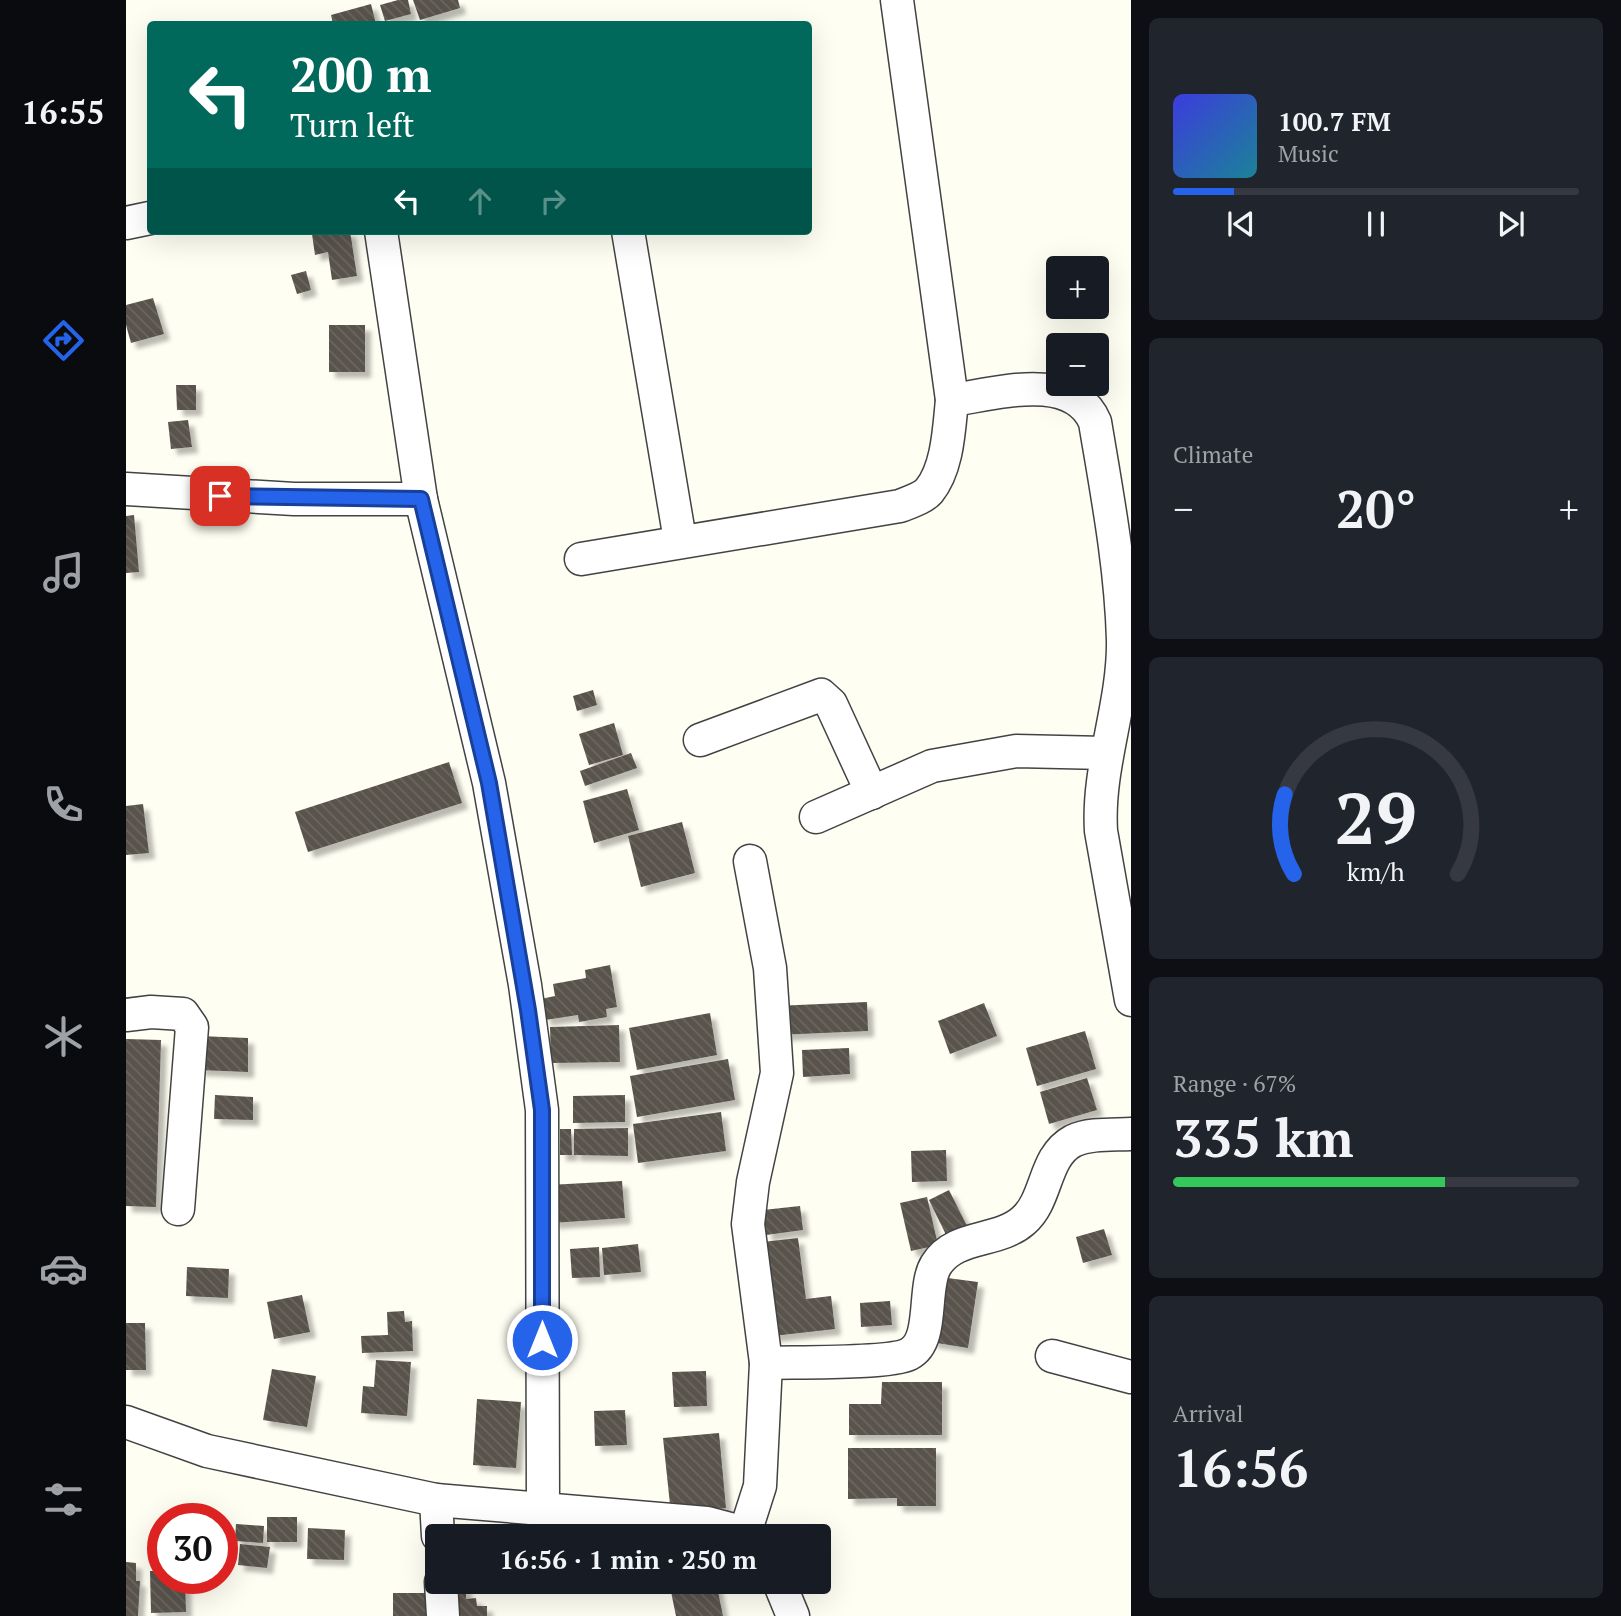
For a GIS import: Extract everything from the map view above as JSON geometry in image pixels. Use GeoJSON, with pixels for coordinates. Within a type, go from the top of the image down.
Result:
{"type":"FeatureCollection","features":[{"type":"Feature","properties":{"kind":"street"},"geometry":{"type":"LineString","coordinates":[[581,559],[680,540],[900,506],[928,492],[936,480],[947,443],[952,400],[897,0]]}},
{"type":"Feature","properties":{"kind":"street"},"geometry":{"type":"LineString","coordinates":[[126,223],[147,219]]}},
{"type":"Feature","properties":{"kind":"street"},"geometry":{"type":"LineString","coordinates":[[382,235],[421,499],[489,783],[525,985],[542,1110],[543,1508]]}},
{"type":"Feature","properties":{"kind":"street"},"geometry":{"type":"LineString","coordinates":[[629,235],[680,540]]}},
{"type":"Feature","properties":{"kind":"street"},"geometry":{"type":"LineString","coordinates":[[952,400],[1054,390],[1072,395],[1089,410],[1110,511],[1123,641],[1117,700],[1105,753],[1099,803],[1101,831],[1131,1000]]}},
{"type":"Feature","properties":{"kind":"street"},"geometry":{"type":"LineString","coordinates":[[126,489],[282,499],[421,499]]}},
{"type":"Feature","properties":{"kind":"street"},"geometry":{"type":"LineString","coordinates":[[700,740],[821,695],[831,704],[872,793]]}},
{"type":"Feature","properties":{"kind":"street"},"geometry":{"type":"LineString","coordinates":[[816,817],[932,766],[1016,751],[1105,753]]}},
{"type":"Feature","properties":{"kind":"street"},"geometry":{"type":"LineString","coordinates":[[750,861],[770,968],[777,1073],[753,1182],[748,1224],[766,1363],[760,1486],[750,1524]]}},
{"type":"Feature","properties":{"kind":"street"},"geometry":{"type":"LineString","coordinates":[[126,1015],[151,1012],[183,1014],[192,1027],[178,1209]]}},
{"type":"Feature","properties":{"kind":"street"},"geometry":{"type":"LineString","coordinates":[[766,1363],[888,1358],[913,1353],[920,1344],[924,1329],[931,1273],[948,1250],[1012,1230],[1024,1220],[1033,1211],[1054,1159],[1072,1142],[1086,1136],[1131,1134]]}},
{"type":"Feature","properties":{"kind":"street"},"geometry":{"type":"LineString","coordinates":[[1052,1356],[1131,1377]]}},
{"type":"Feature","properties":{"kind":"street"},"geometry":{"type":"LineString","coordinates":[[126,1422],[207,1451],[436,1500],[710,1524]]}},
{"type":"Feature","properties":{"kind":"street"},"geometry":{"type":"LineString","coordinates":[[436,1500],[437,1524]]}},
{"type":"Feature","properties":{"kind":"street"},"geometry":{"type":"LineString","coordinates":[[442,1594],[443,1616]]}},
{"type":"Feature","properties":{"kind":"street"},"geometry":{"type":"LineString","coordinates":[[784,1594],[793,1616]]}},
{"type":"Feature","properties":{"kind":"building"},"geometry":{"type":"Polygon","coordinates":[[[408,0],[411,14],[385,21],[380,5],[408,0]]]}},
{"type":"Feature","properties":{"kind":"building"},"geometry":{"type":"Polygon","coordinates":[[[413,0],[458,0],[460,8],[420,20],[413,0]]]}},
{"type":"Feature","properties":{"kind":"building"},"geometry":{"type":"Polygon","coordinates":[[[371,4],[375,21],[332,21],[331,15],[371,4]]]}},
{"type":"Feature","properties":{"kind":"building"},"geometry":{"type":"Polygon","coordinates":[[[312,235],[351,235],[357,276],[332,280],[328,252],[315,255],[312,235]]]}},
{"type":"Feature","properties":{"kind":"building"},"geometry":{"type":"Polygon","coordinates":[[[306,271],[311,290],[297,294],[291,275],[306,271]]]}},
{"type":"Feature","properties":{"kind":"building"},"geometry":{"type":"Polygon","coordinates":[[[153,298],[164,334],[131,343],[126,325],[126,305],[153,298]]]}},
{"type":"Feature","properties":{"kind":"building"},"geometry":{"type":"Polygon","coordinates":[[[329,325],[365,325],[365,372],[329,372],[329,325]]]}},
{"type":"Feature","properties":{"kind":"building"},"geometry":{"type":"Polygon","coordinates":[[[176,385],[196,385],[196,410],[177,410],[176,385]]]}},
{"type":"Feature","properties":{"kind":"building"},"geometry":{"type":"Polygon","coordinates":[[[188,420],[192,447],[171,449],[168,422],[188,420]]]}},
{"type":"Feature","properties":{"kind":"building"},"geometry":{"type":"Polygon","coordinates":[[[134,515],[139,572],[126,573],[126,516],[134,515]]]}},
{"type":"Feature","properties":{"kind":"building"},"geometry":{"type":"Polygon","coordinates":[[[593,690],[597,705],[577,711],[573,696],[593,690]]]}},
{"type":"Feature","properties":{"kind":"building"},"geometry":{"type":"Polygon","coordinates":[[[614,723],[623,755],[589,765],[579,734],[614,723]]]}},
{"type":"Feature","properties":{"kind":"building"},"geometry":{"type":"Polygon","coordinates":[[[631,753],[637,768],[585,786],[580,771],[631,753]]]}},
{"type":"Feature","properties":{"kind":"building"},"geometry":{"type":"Polygon","coordinates":[[[449,762],[462,803],[308,852],[295,812],[449,762]]]}},
{"type":"Feature","properties":{"kind":"building"},"geometry":{"type":"Polygon","coordinates":[[[627,789],[639,830],[594,843],[583,801],[627,789]]]}},
{"type":"Feature","properties":{"kind":"building"},"geometry":{"type":"Polygon","coordinates":[[[143,804],[149,853],[126,855],[126,806],[143,804]]]}},
{"type":"Feature","properties":{"kind":"building"},"geometry":{"type":"Polygon","coordinates":[[[682,822],[695,873],[641,887],[628,836],[682,822]]]}},
{"type":"Feature","properties":{"kind":"building"},"geometry":{"type":"Polygon","coordinates":[[[610,965],[617,1007],[606,1009],[607,1017],[579,1022],[578,1015],[545,1020],[541,999],[555,996],[553,984],[586,978],[585,970],[610,965]]]}},
{"type":"Feature","properties":{"kind":"building"},"geometry":{"type":"Polygon","coordinates":[[[867,1002],[868,1031],[777,1035],[775,1006],[867,1002]]]}},
{"type":"Feature","properties":{"kind":"building"},"geometry":{"type":"Polygon","coordinates":[[[984,1003],[997,1036],[950,1054],[938,1021],[984,1003]]]}},
{"type":"Feature","properties":{"kind":"building"},"geometry":{"type":"Polygon","coordinates":[[[710,1013],[717,1055],[637,1070],[629,1028],[710,1013]]]}},
{"type":"Feature","properties":{"kind":"building"},"geometry":{"type":"Polygon","coordinates":[[[619,1025],[620,1062],[551,1063],[550,1027],[619,1025]]]}},
{"type":"Feature","properties":{"kind":"building"},"geometry":{"type":"Polygon","coordinates":[[[1085,1031],[1096,1069],[1037,1086],[1026,1048],[1085,1031]]]}},
{"type":"Feature","properties":{"kind":"building"},"geometry":{"type":"Polygon","coordinates":[[[199,1036],[248,1038],[248,1072],[199,1070],[199,1036]]]}},
{"type":"Feature","properties":{"kind":"building"},"geometry":{"type":"Polygon","coordinates":[[[126,1039],[161,1040],[156,1207],[126,1206],[126,1039]]]}},
{"type":"Feature","properties":{"kind":"building"},"geometry":{"type":"Polygon","coordinates":[[[849,1048],[850,1074],[803,1077],[802,1050],[849,1048]]]}},
{"type":"Feature","properties":{"kind":"building"},"geometry":{"type":"Polygon","coordinates":[[[728,1059],[735,1100],[637,1117],[630,1076],[728,1059]]]}},
{"type":"Feature","properties":{"kind":"building"},"geometry":{"type":"Polygon","coordinates":[[[1087,1078],[1097,1110],[1049,1124],[1040,1092],[1087,1078]]]}},
{"type":"Feature","properties":{"kind":"building"},"geometry":{"type":"Polygon","coordinates":[[[215,1095],[253,1097],[253,1120],[214,1119],[215,1095]]]}},
{"type":"Feature","properties":{"kind":"building"},"geometry":{"type":"Polygon","coordinates":[[[625,1095],[625,1122],[573,1123],[573,1096],[625,1095]]]}},
{"type":"Feature","properties":{"kind":"building"},"geometry":{"type":"Polygon","coordinates":[[[721,1112],[726,1151],[638,1163],[633,1124],[721,1112]]]}},
{"type":"Feature","properties":{"kind":"building"},"geometry":{"type":"Polygon","coordinates":[[[628,1128],[628,1156],[574,1155],[574,1129],[628,1128]]]}},
{"type":"Feature","properties":{"kind":"building"},"geometry":{"type":"Polygon","coordinates":[[[560,1129],[571,1129],[572,1155],[560,1155],[560,1129]]]}},
{"type":"Feature","properties":{"kind":"building"},"geometry":{"type":"Polygon","coordinates":[[[946,1150],[947,1181],[912,1182],[911,1151],[946,1150]]]}},
{"type":"Feature","properties":{"kind":"building"},"geometry":{"type":"Polygon","coordinates":[[[622,1181],[625,1218],[552,1223],[549,1185],[622,1181]]]}},
{"type":"Feature","properties":{"kind":"building"},"geometry":{"type":"Polygon","coordinates":[[[949,1190],[972,1236],[952,1247],[929,1200],[949,1190]]]}},
{"type":"Feature","properties":{"kind":"building"},"geometry":{"type":"Polygon","coordinates":[[[927,1197],[938,1245],[911,1251],[900,1203],[927,1197]]]}},
{"type":"Feature","properties":{"kind":"building"},"geometry":{"type":"Polygon","coordinates":[[[800,1206],[803,1230],[766,1235],[763,1210],[800,1206]]]}},
{"type":"Feature","properties":{"kind":"building"},"geometry":{"type":"Polygon","coordinates":[[[1104,1229],[1112,1255],[1083,1263],[1076,1237],[1104,1229]]]}},
{"type":"Feature","properties":{"kind":"building"},"geometry":{"type":"Polygon","coordinates":[[[798,1238],[806,1299],[831,1296],[835,1329],[773,1336],[753,1243],[798,1238]]]}},
{"type":"Feature","properties":{"kind":"building"},"geometry":{"type":"Polygon","coordinates":[[[638,1244],[641,1272],[604,1275],[602,1248],[638,1244]]]}},
{"type":"Feature","properties":{"kind":"building"},"geometry":{"type":"Polygon","coordinates":[[[599,1247],[600,1277],[572,1278],[570,1249],[599,1247]]]}},
{"type":"Feature","properties":{"kind":"building"},"geometry":{"type":"Polygon","coordinates":[[[187,1267],[229,1269],[228,1298],[186,1296],[187,1267]]]}},
{"type":"Feature","properties":{"kind":"building"},"geometry":{"type":"Polygon","coordinates":[[[940,1277],[978,1282],[968,1348],[931,1342],[940,1277]]]}},
{"type":"Feature","properties":{"kind":"building"},"geometry":{"type":"Polygon","coordinates":[[[302,1295],[310,1332],[274,1339],[267,1302],[302,1295]]]}},
{"type":"Feature","properties":{"kind":"building"},"geometry":{"type":"Polygon","coordinates":[[[890,1301],[892,1325],[861,1327],[860,1303],[890,1301]]]}},
{"type":"Feature","properties":{"kind":"building"},"geometry":{"type":"Polygon","coordinates":[[[404,1311],[405,1322],[412,1321],[413,1351],[362,1353],[361,1336],[388,1335],[387,1312],[404,1311]]]}},
{"type":"Feature","properties":{"kind":"building"},"geometry":{"type":"Polygon","coordinates":[[[126,1323],[145,1323],[146,1370],[126,1370],[126,1323]]]}},
{"type":"Feature","properties":{"kind":"building"},"geometry":{"type":"Polygon","coordinates":[[[376,1360],[411,1362],[407,1416],[361,1413],[363,1386],[374,1387],[376,1360]]]}},
{"type":"Feature","properties":{"kind":"building"},"geometry":{"type":"Polygon","coordinates":[[[272,1369],[316,1376],[307,1427],[263,1420],[272,1369]]]}},
{"type":"Feature","properties":{"kind":"building"},"geometry":{"type":"Polygon","coordinates":[[[706,1371],[707,1406],[674,1407],[672,1372],[706,1371]]]}},
{"type":"Feature","properties":{"kind":"building"},"geometry":{"type":"Polygon","coordinates":[[[882,1382],[942,1382],[942,1435],[849,1435],[849,1404],[881,1404],[882,1382]]]}},
{"type":"Feature","properties":{"kind":"building"},"geometry":{"type":"Polygon","coordinates":[[[477,1399],[521,1402],[516,1468],[473,1465],[477,1399]]]}},
{"type":"Feature","properties":{"kind":"building"},"geometry":{"type":"Polygon","coordinates":[[[625,1410],[627,1445],[595,1446],[594,1411],[625,1410]]]}},
{"type":"Feature","properties":{"kind":"building"},"geometry":{"type":"Polygon","coordinates":[[[719,1433],[726,1508],[671,1514],[663,1438],[719,1433]]]}},
{"type":"Feature","properties":{"kind":"building"},"geometry":{"type":"Polygon","coordinates":[[[848,1448],[936,1448],[936,1506],[897,1506],[897,1498],[848,1499],[848,1448]]]}},
{"type":"Feature","properties":{"kind":"building"},"geometry":{"type":"Polygon","coordinates":[[[267,1517],[297,1517],[297,1542],[267,1542],[267,1517]]]}},
{"type":"Feature","properties":{"kind":"building"},"geometry":{"type":"Polygon","coordinates":[[[238,1524],[264,1526],[263,1543],[238,1541],[238,1524]]]}},
{"type":"Feature","properties":{"kind":"building"},"geometry":{"type":"Polygon","coordinates":[[[308,1528],[345,1530],[344,1560],[307,1559],[308,1528]]]}},
{"type":"Feature","properties":{"kind":"building"},"geometry":{"type":"Polygon","coordinates":[[[240,1544],[270,1547],[267,1568],[238,1565],[240,1544]]]}},
{"type":"Feature","properties":{"kind":"building"},"geometry":{"type":"Polygon","coordinates":[[[126,1562],[136,1563],[136,1581],[140,1581],[138,1616],[126,1616],[126,1562]]]}},
{"type":"Feature","properties":{"kind":"building"},"geometry":{"type":"Polygon","coordinates":[[[393,1593],[426,1594],[426,1616],[393,1616],[393,1593]]]}},
{"type":"Feature","properties":{"kind":"building"},"geometry":{"type":"Polygon","coordinates":[[[151,1594],[185,1594],[186,1612],[151,1613],[151,1594]]]}},
{"type":"Feature","properties":{"kind":"building"},"geometry":{"type":"Polygon","coordinates":[[[447,1594],[466,1594],[466,1599],[476,1598],[477,1606],[487,1606],[487,1616],[449,1616],[447,1594]]]}},
{"type":"Feature","properties":{"kind":"building"},"geometry":{"type":"Polygon","coordinates":[[[671,1594],[718,1594],[723,1616],[676,1616],[671,1594]]]}},
{"type":"Feature","properties":{"kind":"route"},"geometry":{"type":"LineString","coordinates":[[220,496],[421,499],[489,783],[525,985],[542,1110],[542,1340]]}}]}
